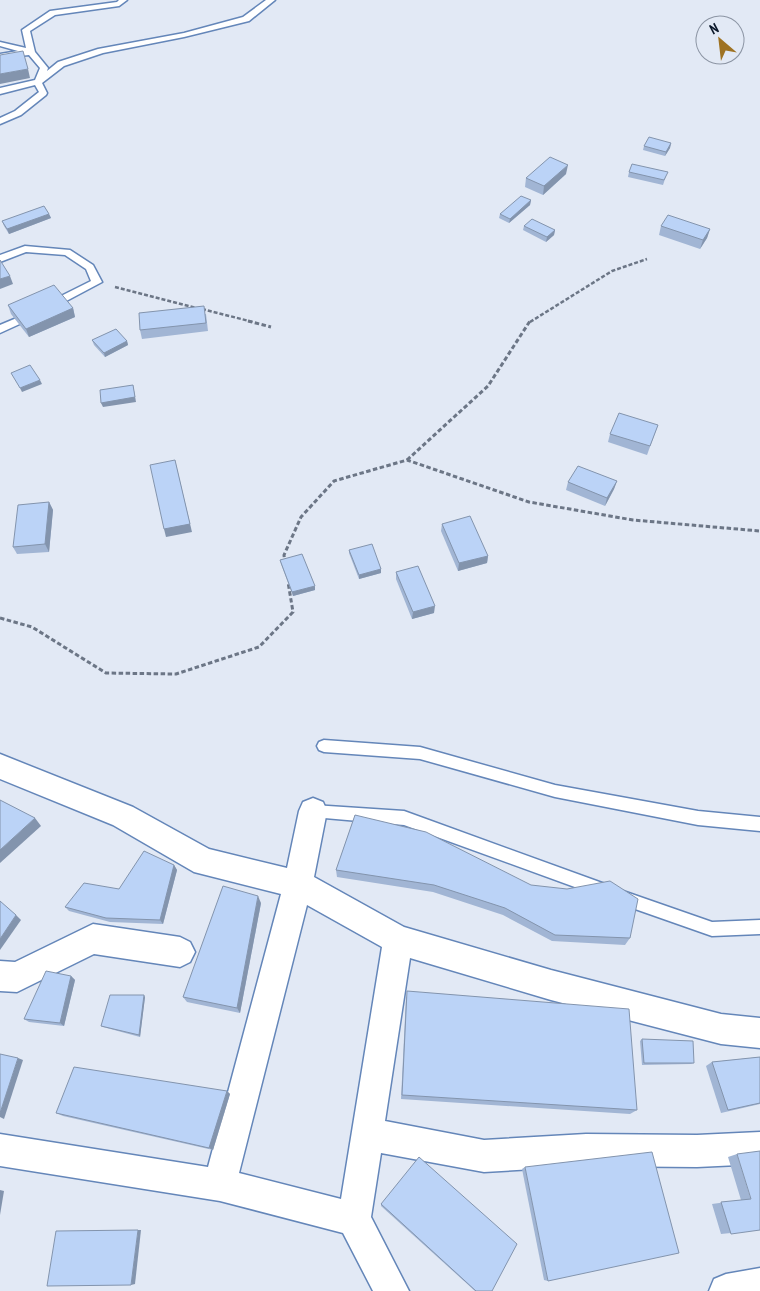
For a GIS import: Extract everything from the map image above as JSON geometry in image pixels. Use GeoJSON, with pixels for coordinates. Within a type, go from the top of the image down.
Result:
{"type":"FeatureCollection","features":[{"type":"Feature","properties":{"kind":"street"},"geometry":{"type":"LineString","coordinates":[[0,766],[123,816],[204,862],[298,884],[398,940],[551,985],[721,1029],[760,1033]]}},
{"type":"Feature","properties":{"kind":"street"},"geometry":{"type":"LineString","coordinates":[[220,1184],[298,884],[313,810]]}},
{"type":"Feature","properties":{"kind":"street"},"geometry":{"type":"LineString","coordinates":[[0,976],[17,977],[93,939],[180,952]]}},
{"type":"Feature","properties":{"kind":"street"},"geometry":{"type":"LineString","coordinates":[[392,1291],[354,1219],[398,940]]}},
{"type":"Feature","properties":{"kind":"street"},"geometry":{"type":"LineString","coordinates":[[378,1136],[484,1156],[586,1150],[697,1151],[760,1148]]}},
{"type":"Feature","properties":{"kind":"street"},"geometry":{"type":"LineString","coordinates":[[0,1150],[220,1184],[354,1219]]}},
{"type":"Feature","properties":{"kind":"street"},"geometry":{"type":"LineString","coordinates":[[726,1291],[760,1285]]}},
{"type":"Feature","properties":{"kind":"lane"},"geometry":{"type":"LineString","coordinates":[[0,121],[18,113],[43,93],[38,82],[44,68],[31,52],[26,30],[53,13],[119,4],[123,0]]}},
{"type":"Feature","properties":{"kind":"lane"},"geometry":{"type":"LineString","coordinates":[[0,92],[38,82],[61,64],[101,50],[184,35],[246,19],[271,0]]}},
{"type":"Feature","properties":{"kind":"lane"},"geometry":{"type":"LineString","coordinates":[[0,44],[31,52]]}},
{"type":"Feature","properties":{"kind":"lane"},"geometry":{"type":"LineString","coordinates":[[0,56],[31,52]]}},
{"type":"Feature","properties":{"kind":"lane"},"geometry":{"type":"LineString","coordinates":[[0,259],[25,250],[67,252],[90,267],[97,282],[0,329]]}},
{"type":"Feature","properties":{"kind":"lane"},"geometry":{"type":"LineString","coordinates":[[324,746],[420,753],[555,791],[698,818],[760,824]]}},
{"type":"Feature","properties":{"kind":"lane"},"geometry":{"type":"LineString","coordinates":[[313,810],[404,818],[559,873],[651,910],[712,930],[760,927]]}},
{"type":"Feature","properties":{"kind":"path"},"geometry":{"type":"LineString","coordinates":[[285,564],[284,555],[301,517],[334,481],[407,460],[488,386],[531,320],[612,271],[647,259]]}},
{"type":"Feature","properties":{"kind":"path"},"geometry":{"type":"LineString","coordinates":[[97,282],[271,327]]}},
{"type":"Feature","properties":{"kind":"path"},"geometry":{"type":"LineString","coordinates":[[407,460],[529,502],[633,520],[760,531]]}},
{"type":"Feature","properties":{"kind":"path"},"geometry":{"type":"LineString","coordinates":[[0,618],[32,627],[106,673],[176,674],[259,647],[293,612],[287,574]]}},
{"type":"Feature","properties":{"kind":"building"},"geometry":{"type":"Polygon","coordinates":[[[23,51],[28,69],[0,74],[0,55],[23,51]]]}},
{"type":"Feature","properties":{"kind":"building"},"geometry":{"type":"Polygon","coordinates":[[[649,137],[671,143],[666,152],[644,146],[649,137]]]}},
{"type":"Feature","properties":{"kind":"building"},"geometry":{"type":"Polygon","coordinates":[[[550,157],[568,165],[544,186],[526,178],[550,157]]]}},
{"type":"Feature","properties":{"kind":"building"},"geometry":{"type":"Polygon","coordinates":[[[632,164],[668,172],[664,180],[629,172],[632,164]]]}},
{"type":"Feature","properties":{"kind":"building"},"geometry":{"type":"Polygon","coordinates":[[[521,196],[531,200],[510,219],[500,214],[521,196]]]}},
{"type":"Feature","properties":{"kind":"building"},"geometry":{"type":"Polygon","coordinates":[[[44,206],[49,214],[7,229],[2,221],[44,206]]]}},
{"type":"Feature","properties":{"kind":"building"},"geometry":{"type":"Polygon","coordinates":[[[668,215],[710,229],[703,240],[661,226],[668,215]]]}},
{"type":"Feature","properties":{"kind":"building"},"geometry":{"type":"Polygon","coordinates":[[[532,219],[555,230],[547,237],[524,226],[532,219]]]}},
{"type":"Feature","properties":{"kind":"building"},"geometry":{"type":"Polygon","coordinates":[[[0,260],[10,276],[0,279],[0,260]]]}},
{"type":"Feature","properties":{"kind":"building"},"geometry":{"type":"Polygon","coordinates":[[[54,285],[73,308],[26,329],[8,305],[54,285]]]}},
{"type":"Feature","properties":{"kind":"building"},"geometry":{"type":"Polygon","coordinates":[[[204,306],[206,323],[140,330],[139,313],[204,306]]]}},
{"type":"Feature","properties":{"kind":"building"},"geometry":{"type":"Polygon","coordinates":[[[116,329],[127,341],[104,353],[92,340],[116,329]]]}},
{"type":"Feature","properties":{"kind":"building"},"geometry":{"type":"Polygon","coordinates":[[[30,365],[40,380],[20,388],[11,373],[30,365]]]}},
{"type":"Feature","properties":{"kind":"building"},"geometry":{"type":"Polygon","coordinates":[[[133,385],[135,397],[101,403],[100,390],[133,385]]]}},
{"type":"Feature","properties":{"kind":"building"},"geometry":{"type":"Polygon","coordinates":[[[619,413],[658,425],[650,446],[610,434],[619,413]]]}},
{"type":"Feature","properties":{"kind":"building"},"geometry":{"type":"Polygon","coordinates":[[[175,460],[190,524],[164,529],[150,465],[175,460]]]}},
{"type":"Feature","properties":{"kind":"building"},"geometry":{"type":"Polygon","coordinates":[[[578,466],[617,481],[607,498],[568,482],[578,466]]]}},
{"type":"Feature","properties":{"kind":"building"},"geometry":{"type":"Polygon","coordinates":[[[49,502],[45,544],[13,547],[18,505],[49,502]]]}},
{"type":"Feature","properties":{"kind":"building"},"geometry":{"type":"Polygon","coordinates":[[[470,516],[488,556],[459,563],[442,524],[470,516]]]}},
{"type":"Feature","properties":{"kind":"building"},"geometry":{"type":"Polygon","coordinates":[[[372,544],[381,569],[359,575],[349,550],[372,544]]]}},
{"type":"Feature","properties":{"kind":"building"},"geometry":{"type":"Polygon","coordinates":[[[302,554],[315,586],[292,592],[280,560],[302,554]]]}},
{"type":"Feature","properties":{"kind":"building"},"geometry":{"type":"Polygon","coordinates":[[[418,566],[435,606],[413,612],[396,572],[418,566]]]}},
{"type":"Feature","properties":{"kind":"building"},"geometry":{"type":"Polygon","coordinates":[[[0,800],[35,818],[0,850],[0,800]]]}},
{"type":"Feature","properties":{"kind":"building"},"geometry":{"type":"Polygon","coordinates":[[[355,815],[426,832],[531,885],[567,889],[610,881],[638,899],[630,938],[555,935],[505,908],[434,885],[336,870],[355,815]]]}},
{"type":"Feature","properties":{"kind":"building"},"geometry":{"type":"Polygon","coordinates":[[[144,851],[174,865],[160,920],[106,918],[65,907],[84,883],[119,889],[144,851]]]}},
{"type":"Feature","properties":{"kind":"building"},"geometry":{"type":"Polygon","coordinates":[[[223,886],[258,896],[237,1008],[183,997],[223,886]]]}},
{"type":"Feature","properties":{"kind":"building"},"geometry":{"type":"Polygon","coordinates":[[[0,901],[16,915],[0,939],[0,901]]]}},
{"type":"Feature","properties":{"kind":"building"},"geometry":{"type":"Polygon","coordinates":[[[46,971],[71,976],[60,1023],[24,1019],[46,971]]]}},
{"type":"Feature","properties":{"kind":"building"},"geometry":{"type":"Polygon","coordinates":[[[407,991],[629,1009],[637,1110],[402,1095],[407,991]]]}},
{"type":"Feature","properties":{"kind":"building"},"geometry":{"type":"Polygon","coordinates":[[[110,995],[144,995],[139,1035],[101,1026],[110,995]]]}},
{"type":"Feature","properties":{"kind":"building"},"geometry":{"type":"Polygon","coordinates":[[[642,1039],[693,1041],[694,1063],[644,1063],[642,1039]]]}},
{"type":"Feature","properties":{"kind":"building"},"geometry":{"type":"Polygon","coordinates":[[[0,1054],[18,1058],[0,1113],[0,1054]]]}},
{"type":"Feature","properties":{"kind":"building"},"geometry":{"type":"Polygon","coordinates":[[[760,1057],[760,1103],[728,1110],[712,1062],[760,1057]]]}},
{"type":"Feature","properties":{"kind":"building"},"geometry":{"type":"Polygon","coordinates":[[[74,1067],[227,1091],[209,1148],[56,1113],[74,1067]]]}},
{"type":"Feature","properties":{"kind":"building"},"geometry":{"type":"Polygon","coordinates":[[[760,1151],[760,1230],[731,1234],[721,1202],[751,1199],[737,1154],[760,1151]]]}},
{"type":"Feature","properties":{"kind":"building"},"geometry":{"type":"Polygon","coordinates":[[[652,1152],[679,1253],[548,1281],[525,1167],[652,1152]]]}},
{"type":"Feature","properties":{"kind":"building"},"geometry":{"type":"Polygon","coordinates":[[[419,1157],[517,1244],[492,1291],[476,1291],[381,1204],[419,1157]]]}},
{"type":"Feature","properties":{"kind":"building"},"geometry":{"type":"Polygon","coordinates":[[[138,1230],[131,1285],[47,1286],[56,1231],[138,1230]]]}}]}
